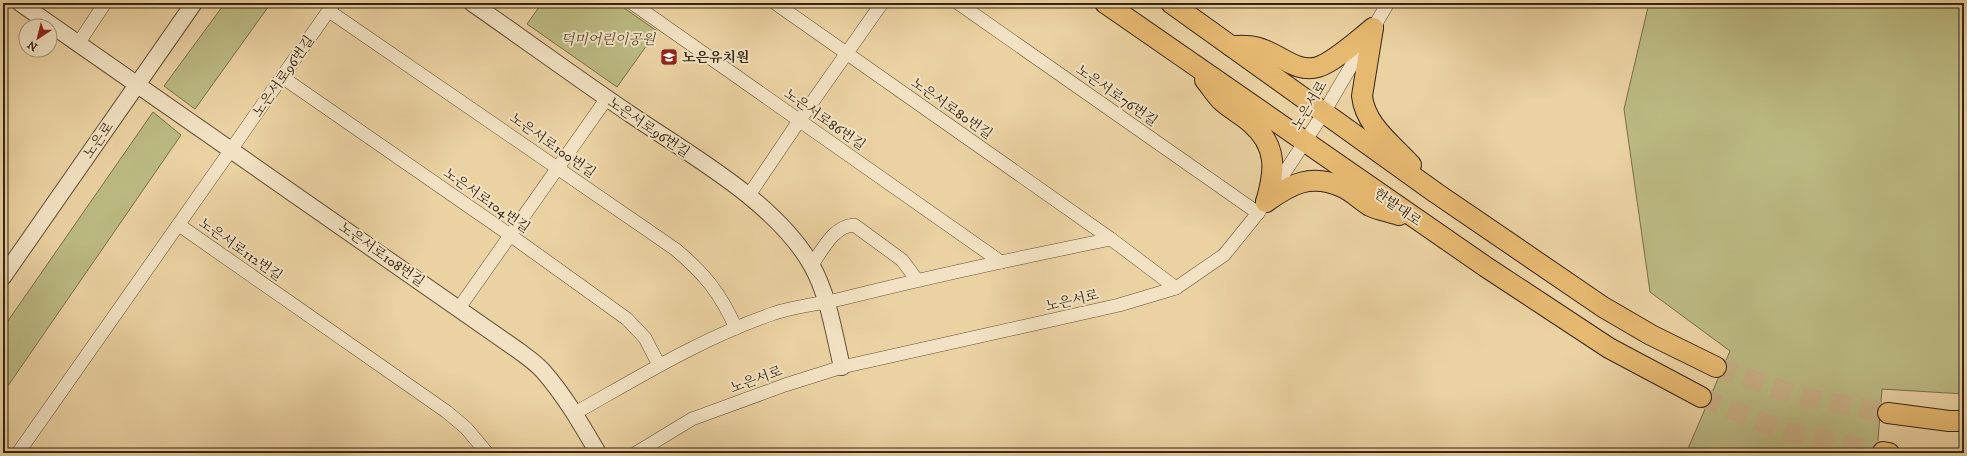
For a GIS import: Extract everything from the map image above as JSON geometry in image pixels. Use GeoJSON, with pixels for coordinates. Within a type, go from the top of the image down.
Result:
{"type":"FeatureCollection","features":[{"type":"Feature","properties":{"kind":"main road","name":"한밭대로"},"geometry":{"type":"LineString","coordinates":[[1105,3],[1193,65],[1306,141],[1415,219],[1609,348],[1701,397]]}},
{"type":"Feature","properties":{"kind":"main road"},"geometry":{"type":"LineString","coordinates":[[1171,3],[1323,114],[1603,307],[1651,335],[1716,367]]}},
{"type":"Feature","properties":{"kind":"main road"},"geometry":{"type":"LineString","coordinates":[[1231,46],[1256,47],[1275,54],[1293,65],[1306,68],[1318,67],[1350,46],[1373,28]]}},
{"type":"Feature","properties":{"kind":"main road"},"geometry":{"type":"LineString","coordinates":[[1373,28],[1362,96],[1363,106],[1369,119],[1436,193]]}},
{"type":"Feature","properties":{"kind":"main road"},"geometry":{"type":"LineString","coordinates":[[1193,65],[1222,102],[1251,123],[1262,134],[1271,155],[1272,164],[1272,179],[1262,208]]}},
{"type":"Feature","properties":{"kind":"main road"},"geometry":{"type":"LineString","coordinates":[[1262,208],[1285,188],[1303,182],[1325,181],[1343,187],[1371,206],[1415,219]]}},
{"type":"Feature","properties":{"kind":"main road"},"geometry":{"type":"LineString","coordinates":[[1888,413],[1949,421],[1964,420]]}},
{"type":"Feature","properties":{"kind":"street","name":"노은서로108번길"},"geometry":{"type":"LineString","coordinates":[[20,3],[136,85],[231,148],[519,350],[542,370],[575,414],[598,453]]}},
{"type":"Feature","properties":{"kind":"street"},"geometry":{"type":"LineString","coordinates":[[78,44],[105,3]]}},
{"type":"Feature","properties":{"kind":"street","name":"노은로"},"geometry":{"type":"LineString","coordinates":[[3,278],[194,3]]}},
{"type":"Feature","properties":{"kind":"street","name":"노은서로96번길"},"geometry":{"type":"LineString","coordinates":[[472,3],[749,195],[794,240],[811,266],[826,303],[842,367]]}},
{"type":"Feature","properties":{"kind":"street","name":"노은서로86번길"},"geometry":{"type":"LineString","coordinates":[[632,3],[1000,262]]}},
{"type":"Feature","properties":{"kind":"street","name":"노은서로80번길"},"geometry":{"type":"LineString","coordinates":[[775,3],[1111,239],[1176,288]]}},
{"type":"Feature","properties":{"kind":"street"},"geometry":{"type":"LineString","coordinates":[[749,195],[799,120],[882,3]]}},
{"type":"Feature","properties":{"kind":"street","name":"노은서로76번길"},"geometry":{"type":"LineString","coordinates":[[958,3],[1262,208]]}},
{"type":"Feature","properties":{"kind":"street","name":"노은서로"},"geometry":{"type":"LineString","coordinates":[[636,453],[692,420],[785,385],[842,367],[1119,306],[1176,288],[1224,255],[1262,208],[1323,114],[1388,3]]}},
{"type":"Feature","properties":{"kind":"street","name":"노은서로96번길"},"geometry":{"type":"LineString","coordinates":[[179,225],[231,148],[331,7]]}},
{"type":"Feature","properties":{"kind":"street","name":"노은서로100번길"},"geometry":{"type":"LineString","coordinates":[[331,7],[557,168],[675,249],[690,262],[723,301],[736,328]]}},
{"type":"Feature","properties":{"kind":"street","name":"노은서로104번길"},"geometry":{"type":"LineString","coordinates":[[282,77],[510,235],[627,319],[645,338],[659,365]]}},
{"type":"Feature","properties":{"kind":"street"},"geometry":{"type":"LineString","coordinates":[[460,308],[607,98]]}},
{"type":"Feature","properties":{"kind":"street","name":"노은서로112번길"},"geometry":{"type":"LineString","coordinates":[[18,453],[179,225],[447,412],[466,428],[487,453]]}},
{"type":"Feature","properties":{"kind":"street"},"geometry":{"type":"LineString","coordinates":[[811,266],[838,229],[845,226],[854,225],[902,260],[916,280]]}},
{"type":"Feature","properties":{"kind":"street"},"geometry":{"type":"LineString","coordinates":[[575,414],[659,365],[711,338],[773,313],[826,303],[916,280],[1111,239]]}},
{"type":"Feature","properties":{"kind":"green space"},"geometry":{"type":"Polygon","coordinates":[[[225,3],[271,3],[195,109],[164,86],[225,3]]]}},
{"type":"Feature","properties":{"kind":"green space","name":"덕미어린이공원"},"geometry":{"type":"Polygon","coordinates":[[[542,3],[617,3],[657,31],[617,87],[527,24],[542,3]]]}},
{"type":"Feature","properties":{"kind":"green space"},"geometry":{"type":"Polygon","coordinates":[[[1649,3],[1964,3],[1964,394],[1882,389],[1877,453],[1686,453],[1730,351],[1650,292],[1624,109],[1649,3]]]}},
{"type":"Feature","properties":{"kind":"green space"},"geometry":{"type":"Polygon","coordinates":[[[153,112],[181,135],[3,393],[3,328],[153,112]]]}},
{"type":"Feature","properties":{"kind":"tunnel"},"geometry":{"type":"LineString","coordinates":[[1716,367],[1798,396],[1888,413]]}},
{"type":"Feature","properties":{"kind":"tunnel"},"geometry":{"type":"LineString","coordinates":[[1701,397],[1786,432],[1883,452]]}},
{"type":"Feature","properties":{"kind":"place","name":"노은유치원"},"geometry":{"type":"Point","coordinates":[669,57]}}]}
